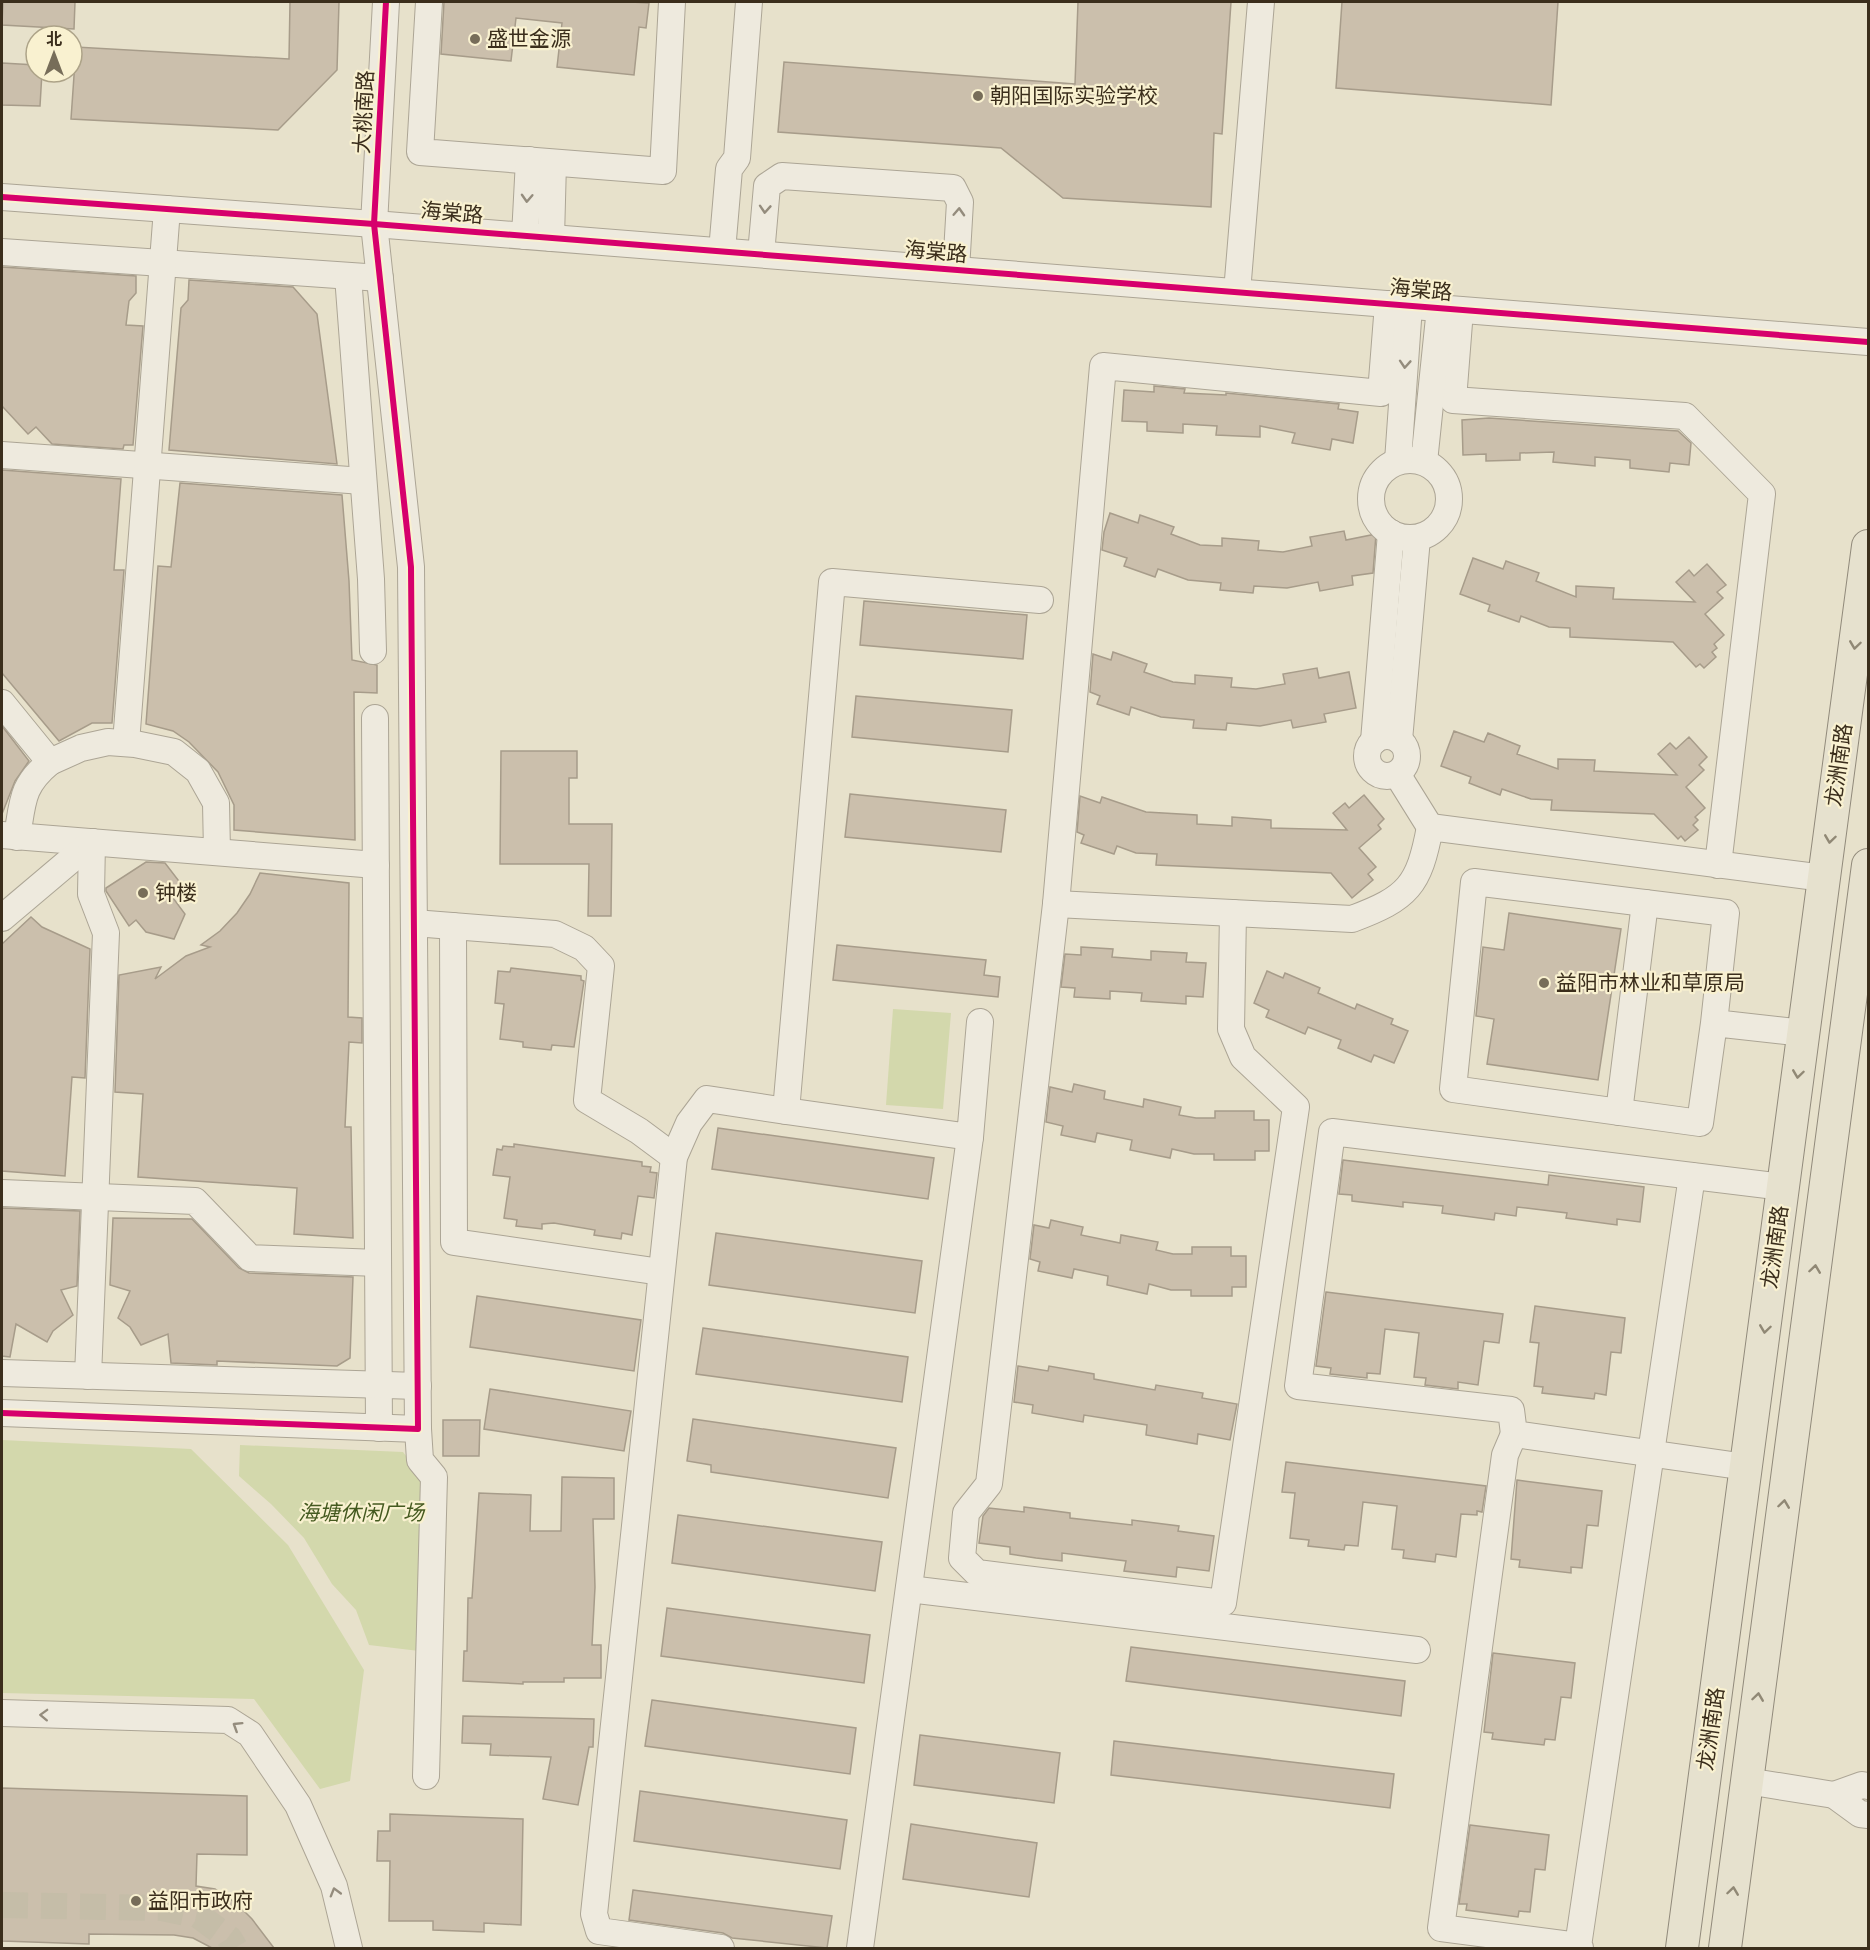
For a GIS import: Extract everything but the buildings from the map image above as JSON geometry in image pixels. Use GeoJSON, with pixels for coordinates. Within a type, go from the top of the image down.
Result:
{"type":"FeatureCollection","features":[{"type":"Feature","properties":{"kind":"main road","name":"龙洲南路"},"geometry":{"type":"LineString","coordinates":[[1682,1948],[1869,546]]}},
{"type":"Feature","properties":{"kind":"main road","name":"龙洲南路"},"geometry":{"type":"LineString","coordinates":[[1725,1948],[1861,975],[1869,865]]}},
{"type":"Feature","properties":{"kind":"street","name":"大桃南路"},"geometry":{"type":"LineString","coordinates":[[386,2],[374,224],[411,567],[418,1429],[420,1460],[434,1477],[426,1776]]}},
{"type":"Feature","properties":{"kind":"street"},"geometry":{"type":"LineString","coordinates":[[429,2],[420,152],[663,171],[672,2]]}},
{"type":"Feature","properties":{"kind":"street"},"geometry":{"type":"LineString","coordinates":[[722,251],[729,169],[737,158],[749,2]]}},
{"type":"Feature","properties":{"kind":"street"},"geometry":{"type":"LineString","coordinates":[[1237,292],[1261,2]]}},
{"type":"Feature","properties":{"kind":"street"},"geometry":{"type":"LineString","coordinates":[[525,236],[541,162]]}},
{"type":"Feature","properties":{"kind":"street"},"geometry":{"type":"LineString","coordinates":[[541,162],[551,238]]}},
{"type":"Feature","properties":{"kind":"street"},"geometry":{"type":"LineString","coordinates":[[761,254],[766,186],[782,176],[953,189],[960,202],[956,270]]}},
{"type":"Feature","properties":{"kind":"street","name":"海棠路"},"geometry":{"type":"LineString","coordinates":[[2,197],[761,254],[1869,342]]}},
{"type":"Feature","properties":{"kind":"street"},"geometry":{"type":"LineString","coordinates":[[126,743],[167,209]]}},
{"type":"Feature","properties":{"kind":"street"},"geometry":{"type":"LineString","coordinates":[[2,252],[380,278]]}},
{"type":"Feature","properties":{"kind":"street"},"geometry":{"type":"LineString","coordinates":[[348,276],[373,651]]}},
{"type":"Feature","properties":{"kind":"street"},"geometry":{"type":"LineString","coordinates":[[1398,461],[1392,394],[1399,305]]}},
{"type":"Feature","properties":{"kind":"street"},"geometry":{"type":"LineString","coordinates":[[1424,462],[1442,399],[1450,309]]}},
{"type":"Feature","properties":{"kind":"street"},"geometry":{"type":"LineString","coordinates":[[1233,913],[1231,1029],[1244,1057],[1296,1107],[1223,1604],[977,1573],[962,1558],[966,1513],[989,1484],[1056,904],[1103,366],[1442,399],[1685,416],[1762,494],[1718,865]]}},
{"type":"Feature","properties":{"kind":"street"},"geometry":{"type":"LineString","coordinates":[[2,455],[363,481]]}},
{"type":"Feature","properties":{"kind":"street"},"geometry":{"type":"LineString","coordinates":[[1398,461],[1424,462],[1435,468],[1444,478],[1449,503],[1439,526],[1416,538],[1403,538],[1391,533],[1381,525],[1374,514],[1372,489],[1377,477],[1386,467],[1398,461]]}},
{"type":"Feature","properties":{"kind":"street"},"geometry":{"type":"LineString","coordinates":[[1374,741],[1386,736],[1399,740],[1404,745],[1407,758],[1402,770],[1397,774],[1384,776],[1373,770],[1367,759],[1374,741],[1391,533]]}},
{"type":"Feature","properties":{"kind":"street"},"geometry":{"type":"LineString","coordinates":[[1399,740],[1416,538]]}},
{"type":"Feature","properties":{"kind":"street"},"geometry":{"type":"LineString","coordinates":[[786,1111],[832,582],[1040,600]]}},
{"type":"Feature","properties":{"kind":"street"},"geometry":{"type":"LineString","coordinates":[[2,704],[50,762]]}},
{"type":"Feature","properties":{"kind":"street"},"geometry":{"type":"LineString","coordinates":[[375,718],[380,1428]]}},
{"type":"Feature","properties":{"kind":"street"},"geometry":{"type":"LineString","coordinates":[[217,852],[216,803],[198,771],[174,752],[126,743],[108,742],[81,748],[50,762],[32,777],[9,836],[376,865]]}},
{"type":"Feature","properties":{"kind":"street"},"geometry":{"type":"LineString","coordinates":[[1056,904],[1352,919],[1387,906],[1413,883],[1423,862],[1430,827],[1397,774]]}},
{"type":"Feature","properties":{"kind":"street"},"geometry":{"type":"LineString","coordinates":[[1430,827],[1824,878]]}},
{"type":"Feature","properties":{"kind":"street"},"geometry":{"type":"LineString","coordinates":[[2,918],[92,842]]}},
{"type":"Feature","properties":{"kind":"street"},"geometry":{"type":"LineString","coordinates":[[88,1376],[106,933],[91,894],[92,842]]}},
{"type":"Feature","properties":{"kind":"street"},"geometry":{"type":"LineString","coordinates":[[1474,882],[1726,913],[1714,1023],[1700,1123],[1453,1089],[1474,882]]}},
{"type":"Feature","properties":{"kind":"street"},"geometry":{"type":"LineString","coordinates":[[1619,1112],[1645,903]]}},
{"type":"Feature","properties":{"kind":"street"},"geometry":{"type":"LineString","coordinates":[[414,923],[555,934],[584,948],[601,966],[587,1100],[639,1131],[674,1157]]}},
{"type":"Feature","properties":{"kind":"street"},"geometry":{"type":"LineString","coordinates":[[453,926],[454,1242],[662,1272]]}},
{"type":"Feature","properties":{"kind":"street"},"geometry":{"type":"LineString","coordinates":[[860,1948],[970,1137],[980,1022]]}},
{"type":"Feature","properties":{"kind":"street"},"geometry":{"type":"LineString","coordinates":[[1714,1023],[1804,1033]]}},
{"type":"Feature","properties":{"kind":"street"},"geometry":{"type":"LineString","coordinates":[[721,1948],[599,1931],[594,1914],[674,1157],[689,1123],[707,1099],[970,1137]]}},
{"type":"Feature","properties":{"kind":"street"},"geometry":{"type":"LineString","coordinates":[[1692,1176],[1579,1947],[1441,1928],[1505,1455],[1514,1434],[1511,1410],[1298,1386],[1332,1132],[1783,1187]]}},
{"type":"Feature","properties":{"kind":"street"},"geometry":{"type":"LineString","coordinates":[[2,1193],[195,1201],[250,1258],[378,1263]]}},
{"type":"Feature","properties":{"kind":"street"},"geometry":{"type":"LineString","coordinates":[[2,1373],[418,1386]]}},
{"type":"Feature","properties":{"kind":"street"},"geometry":{"type":"LineString","coordinates":[[2,1413],[418,1429]]}},
{"type":"Feature","properties":{"kind":"street"},"geometry":{"type":"LineString","coordinates":[[1514,1434],[1746,1467]]}},
{"type":"Feature","properties":{"kind":"street"},"geometry":{"type":"LineString","coordinates":[[909,1589],[1417,1650]]}},
{"type":"Feature","properties":{"kind":"street"},"geometry":{"type":"LineString","coordinates":[[2,1713],[228,1720],[250,1734],[298,1805],[334,1886],[349,1948]]}},
{"type":"Feature","properties":{"kind":"street"},"geometry":{"type":"LineString","coordinates":[[1747,1781],[1834,1795],[1860,1814],[1869,1815]]}},
{"type":"Feature","properties":{"kind":"street"},"geometry":{"type":"LineString","coordinates":[[1834,1795],[1862,1785],[1869,1786]]}},
{"type":"Feature","properties":{"kind":"green space"},"geometry":{"type":"Polygon","coordinates":[[[893,1009],[951,1013],[943,1109],[886,1105],[893,1009]]]}},
{"type":"Feature","properties":{"kind":"green space"},"geometry":{"type":"Polygon","coordinates":[[[2,1440],[191,1449],[288,1545],[364,1670],[350,1781],[320,1789],[254,1699],[2,1693],[2,1440]]]}},
{"type":"Feature","properties":{"kind":"green space","name":"海塘休闲广场"},"geometry":{"type":"Polygon","coordinates":[[[240,1445],[403,1452],[423,1478],[419,1651],[369,1645],[356,1610],[332,1584],[304,1538],[271,1504],[239,1476],[240,1445]]]}},
{"type":"Feature","properties":{"kind":"tunnel"},"geometry":{"type":"LineString","coordinates":[[2,1905],[162,1908],[199,1916],[229,1938],[235,1948]]}},
{"type":"Feature","properties":{"kind":"cycle path"},"geometry":{"type":"LineString","coordinates":[[2,1413],[418,1429],[411,567],[374,224],[386,2]]}},
{"type":"Feature","properties":{"kind":"cycle path"},"geometry":{"type":"LineString","coordinates":[[2,197],[374,224],[1868,342]]}},
{"type":"Feature","properties":{"kind":"place","name":"盛世金源"},"geometry":{"type":"Point","coordinates":[475,39]}},
{"type":"Feature","properties":{"kind":"place","name":"朝阳国际实验学校"},"geometry":{"type":"Point","coordinates":[978,96]}},
{"type":"Feature","properties":{"kind":"place","name":"钟楼"},"geometry":{"type":"Point","coordinates":[143,893]}},
{"type":"Feature","properties":{"kind":"place","name":"益阳市林业和草原局"},"geometry":{"type":"Point","coordinates":[1544,983]}},
{"type":"Feature","properties":{"kind":"place","name":"益阳市政府"},"geometry":{"type":"Point","coordinates":[136,1901]}}]}
